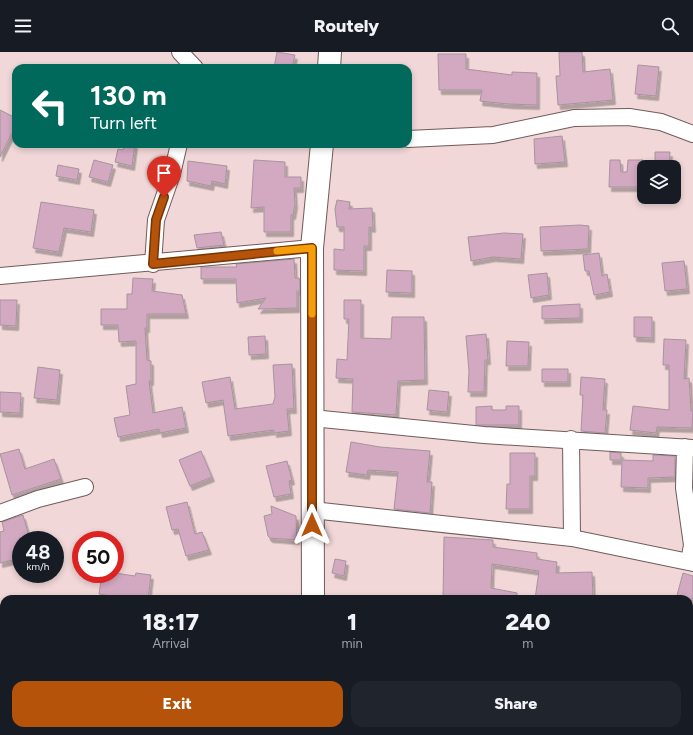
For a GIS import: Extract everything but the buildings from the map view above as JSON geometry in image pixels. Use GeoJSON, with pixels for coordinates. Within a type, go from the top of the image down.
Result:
{"type":"FeatureCollection","features":[{"type":"Feature","properties":{"kind":"main road"},"geometry":{"type":"LineString","coordinates":[[329,64],[330,52]]}},
{"type":"Feature","properties":{"kind":"main road"},"geometry":{"type":"LineString","coordinates":[[313,595],[312,248],[322,148]]}},
{"type":"Feature","properties":{"kind":"street"},"geometry":{"type":"LineString","coordinates":[[180,52],[190,64]]}},
{"type":"Feature","properties":{"kind":"street"},"geometry":{"type":"LineString","coordinates":[[412,139],[493,135],[574,118],[590,117],[629,117],[661,122],[693,134]]}},
{"type":"Feature","properties":{"kind":"street"},"geometry":{"type":"LineString","coordinates":[[153,264],[156,220],[172,174],[178,148]]}},
{"type":"Feature","properties":{"kind":"street"},"geometry":{"type":"LineString","coordinates":[[0,276],[153,264],[312,248]]}},
{"type":"Feature","properties":{"kind":"street"},"geometry":{"type":"LineString","coordinates":[[312,418],[484,435],[689,447],[684,488],[692,545],[691,562],[572,538],[312,510]]}},
{"type":"Feature","properties":{"kind":"street"},"geometry":{"type":"LineString","coordinates":[[571,440],[572,538]]}},
{"type":"Feature","properties":{"kind":"street"},"geometry":{"type":"LineString","coordinates":[[0,513],[38,499],[84,487]]}},
{"type":"Feature","properties":{"kind":"slow traffic"},"geometry":{"type":"LineString","coordinates":[[277,251],[312,248],[312,314]]}},
{"type":"Feature","properties":{"kind":"route"},"geometry":{"type":"LineString","coordinates":[[164,197],[156,220],[153,264],[312,248],[312,525]]}}]}
